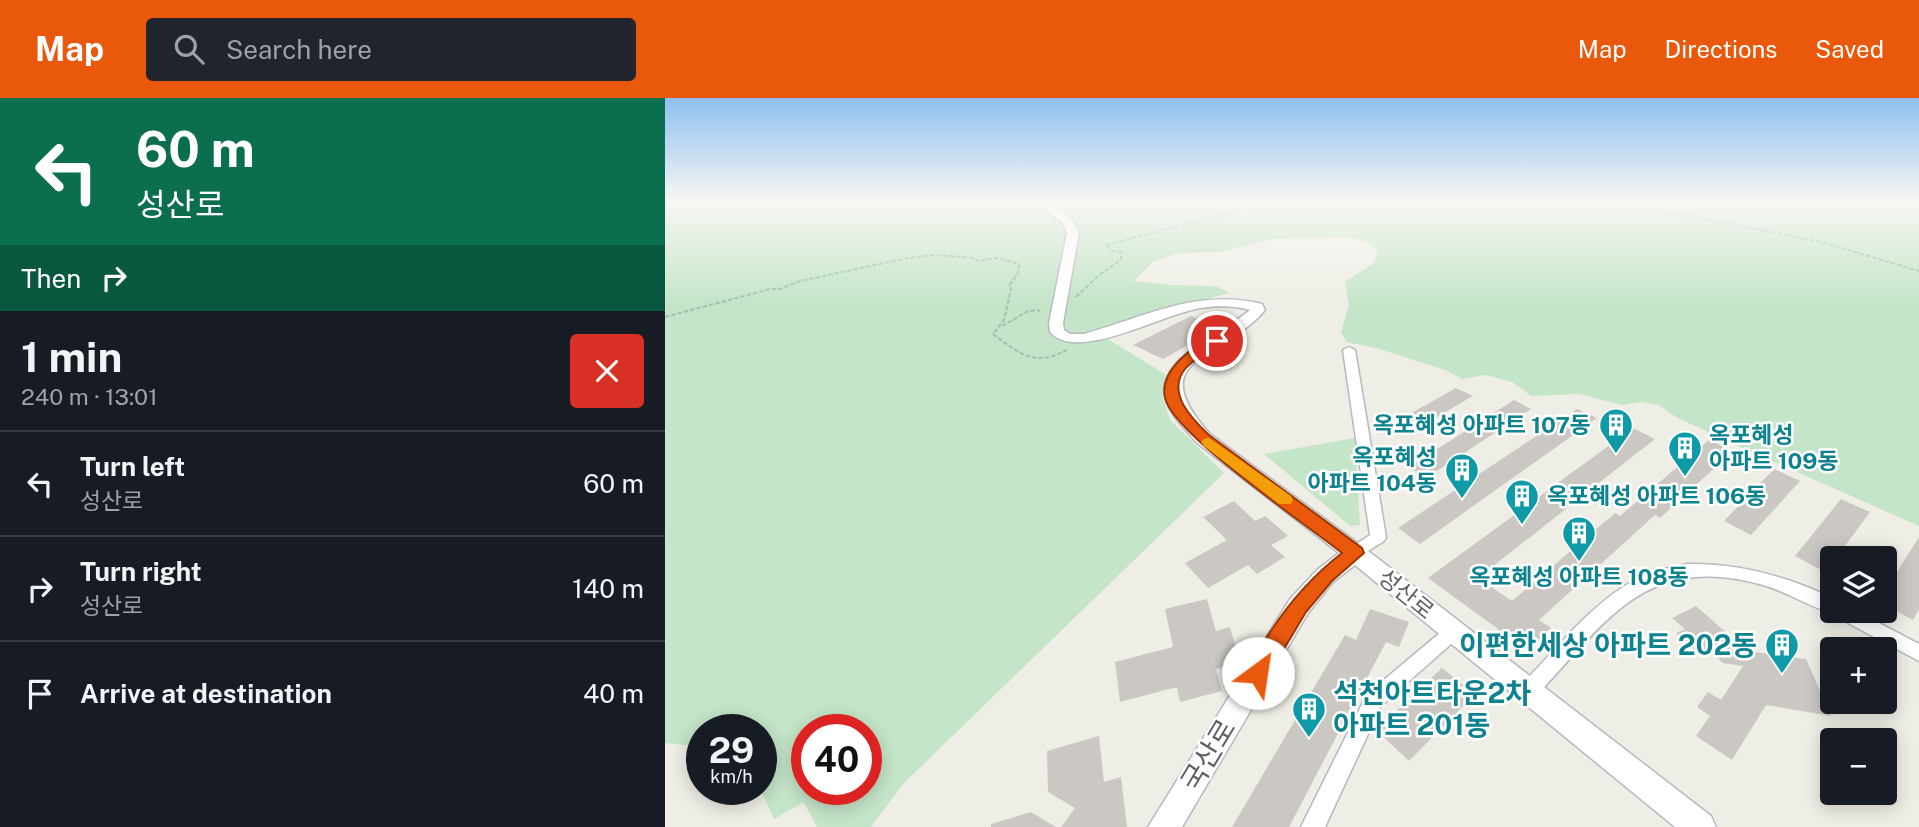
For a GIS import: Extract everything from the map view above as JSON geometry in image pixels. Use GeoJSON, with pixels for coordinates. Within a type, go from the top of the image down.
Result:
{"type":"FeatureCollection","features":[{"type":"Feature","properties":{"kind":"street"},"geometry":{"type":"LineString","coordinates":[[1073,236],[1067,309],[1057,332],[1066,338],[1076,338]]}},
{"type":"Feature","properties":{"kind":"street","name":"성산로"},"geometry":{"type":"LineString","coordinates":[[1076,338],[1105,334],[1153,316],[1196,305],[1233,302],[1257,307],[1258,310],[1248,319],[1180,366],[1173,379],[1172,398],[1183,419],[1203,438],[1355,553],[1700,827]]}},
{"type":"Feature","properties":{"kind":"street"},"geometry":{"type":"LineString","coordinates":[[1349,350],[1378,537],[1355,553]]}},
{"type":"Feature","properties":{"kind":"street","name":"국산로"},"geometry":{"type":"LineString","coordinates":[[1164,827],[1299,606],[1325,576],[1355,553]]}},
{"type":"Feature","properties":{"kind":"street"},"geometry":{"type":"LineString","coordinates":[[1528,691],[1621,598],[1642,584],[1668,573],[1696,570],[1767,579],[1820,601]]}},
{"type":"Feature","properties":{"kind":"street"},"geometry":{"type":"LineString","coordinates":[[1863,623],[1919,653]]}},
{"type":"Feature","properties":{"kind":"street"},"geometry":{"type":"LineString","coordinates":[[1313,827],[1374,700],[1453,632]]}},
{"type":"Feature","properties":{"kind":"path"},"geometry":{"type":"LineString","coordinates":[[1076,338],[1071,346],[1055,359],[1036,360],[993,334],[1028,311],[1038,310],[1046,315],[1067,309],[1077,295],[1099,275],[1121,260],[1121,252],[1112,251],[1106,245],[1140,236]]}},
{"type":"Feature","properties":{"kind":"path"},"geometry":{"type":"LineString","coordinates":[[1788,236],[1821,242],[1919,271]]}},
{"type":"Feature","properties":{"kind":"path"},"geometry":{"type":"LineString","coordinates":[[665,317],[770,289],[780,289],[800,281],[935,255],[973,258],[977,261],[997,258],[1019,264],[1018,273],[1009,286],[1010,298],[1002,326]]}},
{"type":"Feature","properties":{"kind":"green space"},"geometry":{"type":"Polygon","coordinates":[[[665,236],[1919,236],[1919,526],[1727,441],[1676,417],[1659,405],[1641,402],[1622,405],[1579,394],[1531,396],[1512,382],[1486,375],[1462,379],[1445,370],[1376,348],[1347,342],[1341,332],[1349,305],[1345,282],[1374,263],[1378,250],[1369,243],[1351,237],[1272,239],[1220,252],[1179,253],[1153,262],[1134,281],[1216,286],[1229,293],[1093,330],[1165,374],[1162,396],[1170,420],[1224,473],[904,783],[871,827],[817,827],[806,805],[882,805],[882,714],[791,714],[791,805],[799,805],[774,819],[767,805],[777,805],[777,714],[686,714],[686,745],[665,743],[665,236]]]}},
{"type":"Feature","properties":{"kind":"green space"},"geometry":{"type":"Polygon","coordinates":[[[1355,438],[1360,525],[1350,526],[1264,454],[1355,438]]]}},
{"type":"Feature","properties":{"kind":"building"},"geometry":{"type":"Polygon","coordinates":[[[1191,316],[1219,328],[1163,359],[1133,345],[1191,316]]]}},
{"type":"Feature","properties":{"kind":"building"},"geometry":{"type":"Polygon","coordinates":[[[1456,388],[1473,396],[1406,435],[1390,425],[1456,388]]]}},
{"type":"Feature","properties":{"kind":"building"},"geometry":{"type":"Polygon","coordinates":[[[1514,400],[1531,409],[1426,478],[1409,467],[1514,400]]]}},
{"type":"Feature","properties":{"kind":"building","name":"옥포혜성 아파트 104동"},"geometry":{"type":"Polygon","coordinates":[[[1577,409],[1597,418],[1420,544],[1398,528],[1577,409]]]}},
{"type":"Feature","properties":{"kind":"building"},"geometry":{"type":"Polygon","coordinates":[[[1633,428],[1655,439],[1478,578],[1512,601],[1615,513],[1620,516],[1709,440],[1733,451],[1660,518],[1655,515],[1539,620],[1551,628],[1528,651],[1428,578],[1633,428]]]}},
{"type":"Feature","properties":{"kind":"building"},"geometry":{"type":"Polygon","coordinates":[[[1774,469],[1800,481],[1751,535],[1724,521],[1774,469]]]}},
{"type":"Feature","properties":{"kind":"building"},"geometry":{"type":"Polygon","coordinates":[[[1841,499],[1870,512],[1845,546],[1820,546],[1820,569],[1795,556],[1841,499]]]}},
{"type":"Feature","properties":{"kind":"building"},"geometry":{"type":"Polygon","coordinates":[[[1234,501],[1255,521],[1265,516],[1288,536],[1271,545],[1285,557],[1257,574],[1248,565],[1208,588],[1185,563],[1227,540],[1203,517],[1234,501]]]}},
{"type":"Feature","properties":{"kind":"building"},"geometry":{"type":"Polygon","coordinates":[[[1919,537],[1919,609],[1913,620],[1897,611],[1897,572],[1919,537]]]}},
{"type":"Feature","properties":{"kind":"building"},"geometry":{"type":"Polygon","coordinates":[[[1207,599],[1216,631],[1230,627],[1240,663],[1216,669],[1222,691],[1180,702],[1177,687],[1120,702],[1115,662],[1173,647],[1165,609],[1207,599]]]}},
{"type":"Feature","properties":{"kind":"building","name":"이편한세상 아파트 202동"},"geometry":{"type":"Polygon","coordinates":[[[1696,606],[1747,651],[1806,659],[1820,691],[1820,714],[1831,716],[1766,705],[1732,760],[1696,736],[1710,716],[1697,707],[1708,692],[1721,700],[1743,666],[1723,663],[1708,649],[1698,653],[1676,633],[1685,629],[1672,618],[1696,606]]]}},
{"type":"Feature","properties":{"kind":"building","name":"석천아트타운2차 아파트 201동"},"geometry":{"type":"Polygon","coordinates":[[[1370,609],[1409,622],[1399,647],[1386,642],[1289,827],[1232,827],[1345,635],[1356,640],[1370,609]]]}},
{"type":"Feature","properties":{"kind":"building"},"geometry":{"type":"Polygon","coordinates":[[[1442,668],[1475,694],[1409,761],[1376,730],[1442,668]]]}},
{"type":"Feature","properties":{"kind":"building"},"geometry":{"type":"Polygon","coordinates":[[[1099,736],[1104,782],[1121,777],[1127,827],[1061,827],[1075,808],[1048,792],[1047,751],[1099,736]]]}},
{"type":"Feature","properties":{"kind":"building"},"geometry":{"type":"Polygon","coordinates":[[[1031,812],[1056,827],[991,827],[991,824],[1031,812]]]}},
{"type":"Feature","properties":{"kind":"slow traffic"},"geometry":{"type":"LineString","coordinates":[[1209,442],[1285,500]]}},
{"type":"Feature","properties":{"kind":"place","name":"옥포혜성 아파트 107동"},"geometry":{"type":"Point","coordinates":[1616,455]}},
{"type":"Feature","properties":{"kind":"place","name":"옥포혜성 아파트 109동"},"geometry":{"type":"Point","coordinates":[1685,478]}},
{"type":"Feature","properties":{"kind":"place","name":"옥포혜성 아파트 104동"},"geometry":{"type":"Point","coordinates":[1462,500]}},
{"type":"Feature","properties":{"kind":"place","name":"옥포혜성 아파트 106동"},"geometry":{"type":"Point","coordinates":[1522,526]}},
{"type":"Feature","properties":{"kind":"place","name":"옥포혜성 아파트 108동"},"geometry":{"type":"Point","coordinates":[1579,563]}},
{"type":"Feature","properties":{"kind":"place","name":"이편한세상 아파트 202동"},"geometry":{"type":"Point","coordinates":[1782,675]}},
{"type":"Feature","properties":{"kind":"place","name":"석천아트타운2차 아파트 201동"},"geometry":{"type":"Point","coordinates":[1309,739]}},
{"type":"Feature","properties":{"kind":"route"},"geometry":{"type":"LineString","coordinates":[[1217,341],[1180,366],[1173,379],[1172,398],[1183,419],[1203,438],[1355,553],[1325,576],[1299,606],[1258,673]]}}]}
